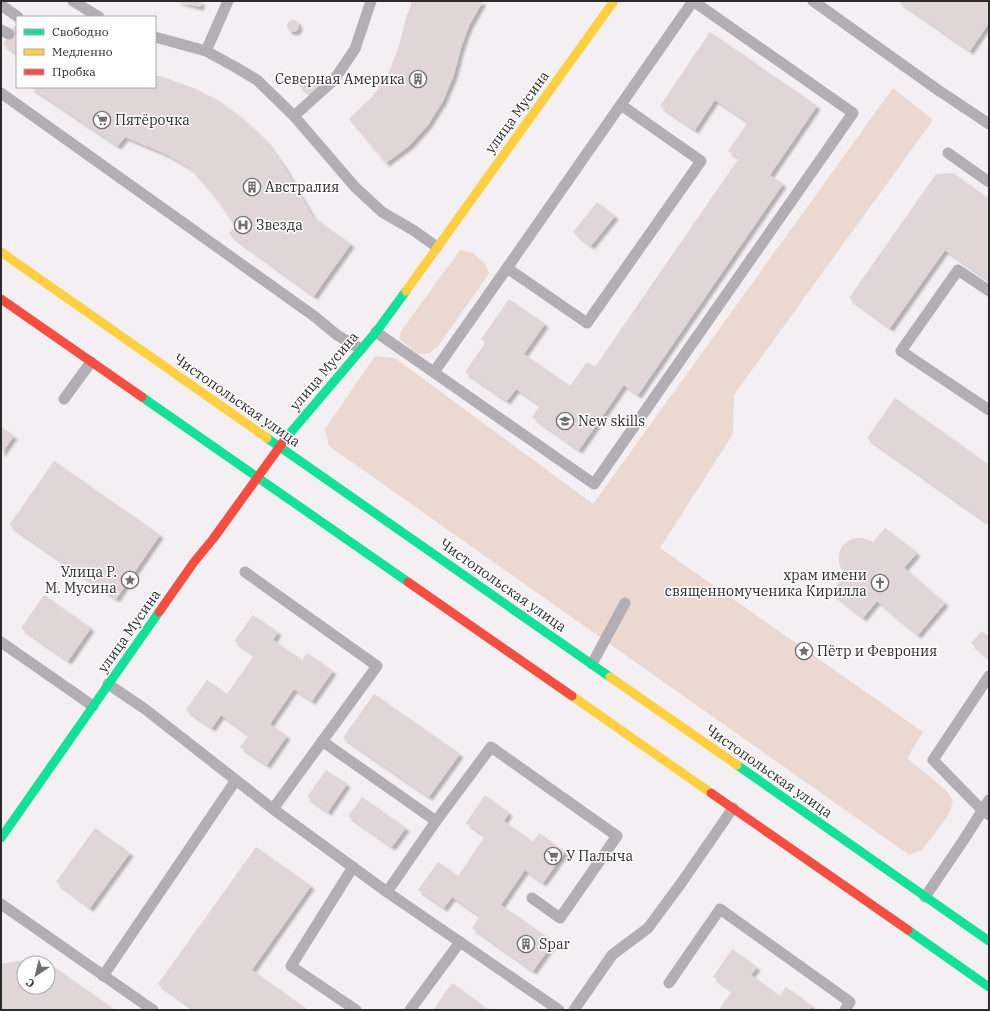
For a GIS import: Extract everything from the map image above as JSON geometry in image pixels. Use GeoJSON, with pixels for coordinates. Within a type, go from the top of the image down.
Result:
{"type":"FeatureCollection","features":[{"type":"Feature","properties":{"kind":"main road","name":"улица Мусина"},"geometry":{"type":"LineString","coordinates":[[1,838],[194,562],[213,539],[280,446],[376,332],[614,1]]}},
{"type":"Feature","properties":{"kind":"main road","name":"Чистопольская улица"},"geometry":{"type":"LineString","coordinates":[[1,252],[989,941]]}},
{"type":"Feature","properties":{"kind":"main road"},"geometry":{"type":"LineString","coordinates":[[1,299],[989,987]]}},
{"type":"Feature","properties":{"kind":"lane"},"geometry":{"type":"LineString","coordinates":[[73,1],[97,16]]}},
{"type":"Feature","properties":{"kind":"lane"},"geometry":{"type":"LineString","coordinates":[[206,51],[228,1]]}},
{"type":"Feature","properties":{"kind":"lane"},"geometry":{"type":"LineString","coordinates":[[294,116],[334,80],[355,49],[371,1]]}},
{"type":"Feature","properties":{"kind":"lane"},"geometry":{"type":"LineString","coordinates":[[376,332],[594,484],[853,113],[693,1],[434,372]]}},
{"type":"Feature","properties":{"kind":"lane"},"geometry":{"type":"LineString","coordinates":[[813,1],[938,90],[987,118]]}},
{"type":"Feature","properties":{"kind":"lane"},"geometry":{"type":"LineString","coordinates":[[1,5],[17,16]]}},
{"type":"Feature","properties":{"kind":"lane"},"geometry":{"type":"LineString","coordinates":[[156,37],[206,51],[257,80],[294,116],[355,187],[382,212],[413,230],[437,247]]}},
{"type":"Feature","properties":{"kind":"lane"},"geometry":{"type":"LineString","coordinates":[[1,93],[314,316],[337,335],[362,349]]}},
{"type":"Feature","properties":{"kind":"lane"},"geometry":{"type":"LineString","coordinates":[[507,268],[587,323],[615,284],[701,161],[621,105]]}},
{"type":"Feature","properties":{"kind":"lane"},"geometry":{"type":"LineString","coordinates":[[948,153],[989,182]]}},
{"type":"Feature","properties":{"kind":"lane"},"geometry":{"type":"LineString","coordinates":[[989,291],[958,270],[900,352],[989,410]]}},
{"type":"Feature","properties":{"kind":"lane"},"geometry":{"type":"LineString","coordinates":[[64,399],[91,362]]}},
{"type":"Feature","properties":{"kind":"lane"},"geometry":{"type":"LineString","coordinates":[[245,572],[377,666],[273,809]]}},
{"type":"Feature","properties":{"kind":"lane"},"geometry":{"type":"LineString","coordinates":[[592,664],[625,603]]}},
{"type":"Feature","properties":{"kind":"lane"},"geometry":{"type":"LineString","coordinates":[[1,642],[93,706]]}},
{"type":"Feature","properties":{"kind":"lane"},"geometry":{"type":"LineString","coordinates":[[985,812],[933,760],[989,676]]}},
{"type":"Feature","properties":{"kind":"lane"},"geometry":{"type":"LineString","coordinates":[[108,684],[145,709],[273,809],[387,892],[559,1010]]}},
{"type":"Feature","properties":{"kind":"lane"},"geometry":{"type":"LineString","coordinates":[[322,741],[436,821]]}},
{"type":"Feature","properties":{"kind":"lane"},"geometry":{"type":"LineString","coordinates":[[387,892],[436,821],[491,747],[617,836],[560,918],[532,898]]}},
{"type":"Feature","properties":{"kind":"lane"},"geometry":{"type":"LineString","coordinates":[[103,976],[236,780]]}},
{"type":"Feature","properties":{"kind":"lane"},"geometry":{"type":"LineString","coordinates":[[925,897],[963,841],[985,812],[989,800]]}},
{"type":"Feature","properties":{"kind":"lane"},"geometry":{"type":"LineString","coordinates":[[574,1010],[612,955],[648,928],[682,882],[732,808]]}},
{"type":"Feature","properties":{"kind":"lane"},"geometry":{"type":"LineString","coordinates":[[353,867],[291,966],[356,1010]]}},
{"type":"Feature","properties":{"kind":"lane"},"geometry":{"type":"LineString","coordinates":[[1,904],[153,1010]]}},
{"type":"Feature","properties":{"kind":"lane"},"geometry":{"type":"LineString","coordinates":[[669,983],[720,909],[850,1002],[845,1010]]}},
{"type":"Feature","properties":{"kind":"lane"},"geometry":{"type":"LineString","coordinates":[[410,1010],[460,942]]}},
{"type":"Feature","properties":{"kind":"shaded area"},"geometry":{"type":"Polygon","coordinates":[[[893,88],[933,120],[734,395],[733,434],[660,548],[923,732],[907,758],[947,791],[953,802],[948,816],[922,850],[909,855],[329,446],[325,429],[375,356],[395,358],[593,504],[893,88]]]}},
{"type":"Feature","properties":{"kind":"shaded area"},"geometry":{"type":"Polygon","coordinates":[[[460,250],[473,253],[486,265],[489,274],[439,345],[430,353],[418,354],[399,339],[401,331],[460,250]]]}},
{"type":"Feature","properties":{"kind":"building"},"geometry":{"type":"Polygon","coordinates":[[[175,1],[202,1],[200,7],[175,1]]]}},
{"type":"Feature","properties":{"kind":"building","name":"Северная Америка"},"geometry":{"type":"Polygon","coordinates":[[[412,1],[483,1],[469,26],[461,48],[454,75],[443,101],[428,125],[409,146],[386,163],[349,119],[373,96],[389,72],[399,46],[412,1]]]}},
{"type":"Feature","properties":{"kind":"building"},"geometry":{"type":"Polygon","coordinates":[[[898,1],[989,1],[989,23],[970,51],[898,1]]]}},
{"type":"Feature","properties":{"kind":"building"},"geometry":{"type":"Polygon","coordinates":[[[295,20],[298,21],[298,31],[291,32],[288,31],[287,24],[288,21],[295,20]]]}},
{"type":"Feature","properties":{"kind":"building"},"geometry":{"type":"Polygon","coordinates":[[[14,26],[16,27],[16,53],[3,44],[14,26]]]}},
{"type":"Feature","properties":{"kind":"building"},"geometry":{"type":"Polygon","coordinates":[[[710,32],[817,106],[770,175],[783,184],[638,395],[624,385],[579,450],[532,417],[540,405],[516,389],[507,401],[465,372],[486,342],[481,339],[509,299],[545,324],[524,354],[570,386],[587,362],[595,367],[739,158],[728,151],[748,122],[715,100],[695,130],[660,106],[710,32]]]}},
{"type":"Feature","properties":{"kind":"building","name":"Австралия"},"geometry":{"type":"Polygon","coordinates":[[[156,75],[191,87],[219,101],[243,119],[265,140],[283,165],[313,217],[351,244],[314,296],[229,234],[235,226],[218,201],[190,168],[168,155],[125,137],[118,146],[31,88],[156,88],[156,75]]]}},
{"type":"Feature","properties":{"kind":"building"},"geometry":{"type":"Polygon","coordinates":[[[306,75],[320,83],[312,95],[299,86],[306,75]]]}},
{"type":"Feature","properties":{"kind":"building"},"geometry":{"type":"Polygon","coordinates":[[[953,173],[989,199],[989,281],[945,250],[890,328],[849,298],[936,174],[953,173]]]}},
{"type":"Feature","properties":{"kind":"building"},"geometry":{"type":"Polygon","coordinates":[[[597,202],[615,216],[591,246],[573,232],[597,202]]]}},
{"type":"Feature","properties":{"kind":"building"},"geometry":{"type":"Polygon","coordinates":[[[895,398],[989,465],[989,524],[867,438],[895,398]]]}},
{"type":"Feature","properties":{"kind":"building"},"geometry":{"type":"Polygon","coordinates":[[[1,427],[14,436],[1,454],[1,427]]]}},
{"type":"Feature","properties":{"kind":"building"},"geometry":{"type":"Polygon","coordinates":[[[54,461],[160,535],[116,599],[9,525],[54,461]]]}},
{"type":"Feature","properties":{"kind":"building","name":"храм имени священномученика Кирилла"},"geometry":{"type":"Polygon","coordinates":[[[885,528],[917,553],[904,568],[945,603],[918,635],[877,601],[863,618],[831,592],[846,574],[841,569],[839,563],[839,554],[842,546],[850,540],[856,538],[863,538],[873,542],[885,528]]]}},
{"type":"Feature","properties":{"kind":"building"},"geometry":{"type":"Polygon","coordinates":[[[44,595],[91,628],[68,661],[21,628],[44,595]]]}},
{"type":"Feature","properties":{"kind":"building"},"geometry":{"type":"Polygon","coordinates":[[[253,615],[278,632],[273,640],[302,660],[307,653],[333,671],[312,701],[294,689],[270,724],[287,736],[267,765],[240,747],[249,735],[221,715],[212,728],[186,710],[207,680],[227,694],[254,655],[234,641],[253,615]]]}},
{"type":"Feature","properties":{"kind":"building"},"geometry":{"type":"Polygon","coordinates":[[[982,631],[989,638],[989,659],[971,643],[982,631]]]}},
{"type":"Feature","properties":{"kind":"building"},"geometry":{"type":"Polygon","coordinates":[[[374,694],[460,754],[429,797],[343,738],[374,694]]]}},
{"type":"Feature","properties":{"kind":"building"},"geometry":{"type":"Polygon","coordinates":[[[326,770],[347,784],[328,812],[307,797],[326,770]]]}},
{"type":"Feature","properties":{"kind":"building"},"geometry":{"type":"Polygon","coordinates":[[[485,795],[509,813],[504,821],[533,842],[539,833],[565,852],[543,883],[525,870],[501,905],[554,942],[533,971],[472,928],[480,916],[452,897],[444,908],[418,890],[438,862],[458,876],[485,836],[466,823],[485,795]]]}},
{"type":"Feature","properties":{"kind":"building"},"geometry":{"type":"Polygon","coordinates":[[[362,797],[406,828],[392,847],[348,816],[362,797]]]}},
{"type":"Feature","properties":{"kind":"building"},"geometry":{"type":"Polygon","coordinates":[[[95,828],[130,853],[90,908],[56,882],[95,828]]]}},
{"type":"Feature","properties":{"kind":"building"},"geometry":{"type":"Polygon","coordinates":[[[256,847],[311,886],[252,970],[308,1010],[195,1010],[158,984],[256,847]]]}},
{"type":"Feature","properties":{"kind":"building"},"geometry":{"type":"Polygon","coordinates":[[[732,949],[757,967],[751,975],[780,996],[786,987],[812,1006],[809,1010],[719,1010],[732,991],[713,977],[732,949]]]}},
{"type":"Feature","properties":{"kind":"building"},"geometry":{"type":"Polygon","coordinates":[[[16,961],[16,995],[56,995],[56,969],[115,1010],[1,1010],[1,964],[16,961]]]}},
{"type":"Feature","properties":{"kind":"building"},"geometry":{"type":"Polygon","coordinates":[[[452,983],[489,1010],[433,1010],[452,983]]]}},
{"type":"Feature","properties":{"kind":"traffic: fast"},"geometry":{"type":"LineString","coordinates":[[286,438],[376,332],[406,291]]}},
{"type":"Feature","properties":{"kind":"traffic: fast"},"geometry":{"type":"LineString","coordinates":[[142,397],[408,582]]}},
{"type":"Feature","properties":{"kind":"traffic: fast"},"geometry":{"type":"LineString","coordinates":[[267,438],[610,677]]}},
{"type":"Feature","properties":{"kind":"traffic: fast"},"geometry":{"type":"LineString","coordinates":[[1,838],[159,612]]}},
{"type":"Feature","properties":{"kind":"traffic: fast"},"geometry":{"type":"LineString","coordinates":[[737,765],[989,941]]}},
{"type":"Feature","properties":{"kind":"traffic: fast"},"geometry":{"type":"LineString","coordinates":[[908,930],[989,987]]}},
{"type":"Feature","properties":{"kind":"traffic: slow"},"geometry":{"type":"LineString","coordinates":[[406,291],[614,1]]}},
{"type":"Feature","properties":{"kind":"traffic: slow"},"geometry":{"type":"LineString","coordinates":[[1,252],[267,438]]}},
{"type":"Feature","properties":{"kind":"traffic: slow"},"geometry":{"type":"LineString","coordinates":[[610,677],[737,765]]}},
{"type":"Feature","properties":{"kind":"traffic: slow"},"geometry":{"type":"LineString","coordinates":[[572,696],[711,793]]}},
{"type":"Feature","properties":{"kind":"traffic: jam"},"geometry":{"type":"LineString","coordinates":[[1,299],[142,397]]}},
{"type":"Feature","properties":{"kind":"traffic: jam"},"geometry":{"type":"LineString","coordinates":[[159,612],[194,562],[213,539],[286,438]]}},
{"type":"Feature","properties":{"kind":"traffic: jam"},"geometry":{"type":"LineString","coordinates":[[408,582],[572,696]]}},
{"type":"Feature","properties":{"kind":"traffic: jam"},"geometry":{"type":"LineString","coordinates":[[711,793],[908,930]]}},
{"type":"Feature","properties":{"kind":"place","name":"Северная Америка"},"geometry":{"type":"Point","coordinates":[418,79]}},
{"type":"Feature","properties":{"kind":"place","name":"Пятёрочка"},"geometry":{"type":"Point","coordinates":[102,120]}},
{"type":"Feature","properties":{"kind":"place","name":"Австралия"},"geometry":{"type":"Point","coordinates":[252,187]}},
{"type":"Feature","properties":{"kind":"place","name":"Звезда"},"geometry":{"type":"Point","coordinates":[243,225]}},
{"type":"Feature","properties":{"kind":"place","name":"New skills"},"geometry":{"type":"Point","coordinates":[565,421]}},
{"type":"Feature","properties":{"kind":"place","name":"Улица Р. М. Мусина"},"geometry":{"type":"Point","coordinates":[130,580]}},
{"type":"Feature","properties":{"kind":"place","name":"храм имени священномученика Кирилла"},"geometry":{"type":"Point","coordinates":[880,583]}},
{"type":"Feature","properties":{"kind":"place","name":"Пётр и Феврония"},"geometry":{"type":"Point","coordinates":[804,651]}},
{"type":"Feature","properties":{"kind":"place","name":"У Палыча"},"geometry":{"type":"Point","coordinates":[553,856]}},
{"type":"Feature","properties":{"kind":"place","name":"Spar"},"geometry":{"type":"Point","coordinates":[526,944]}}]}
